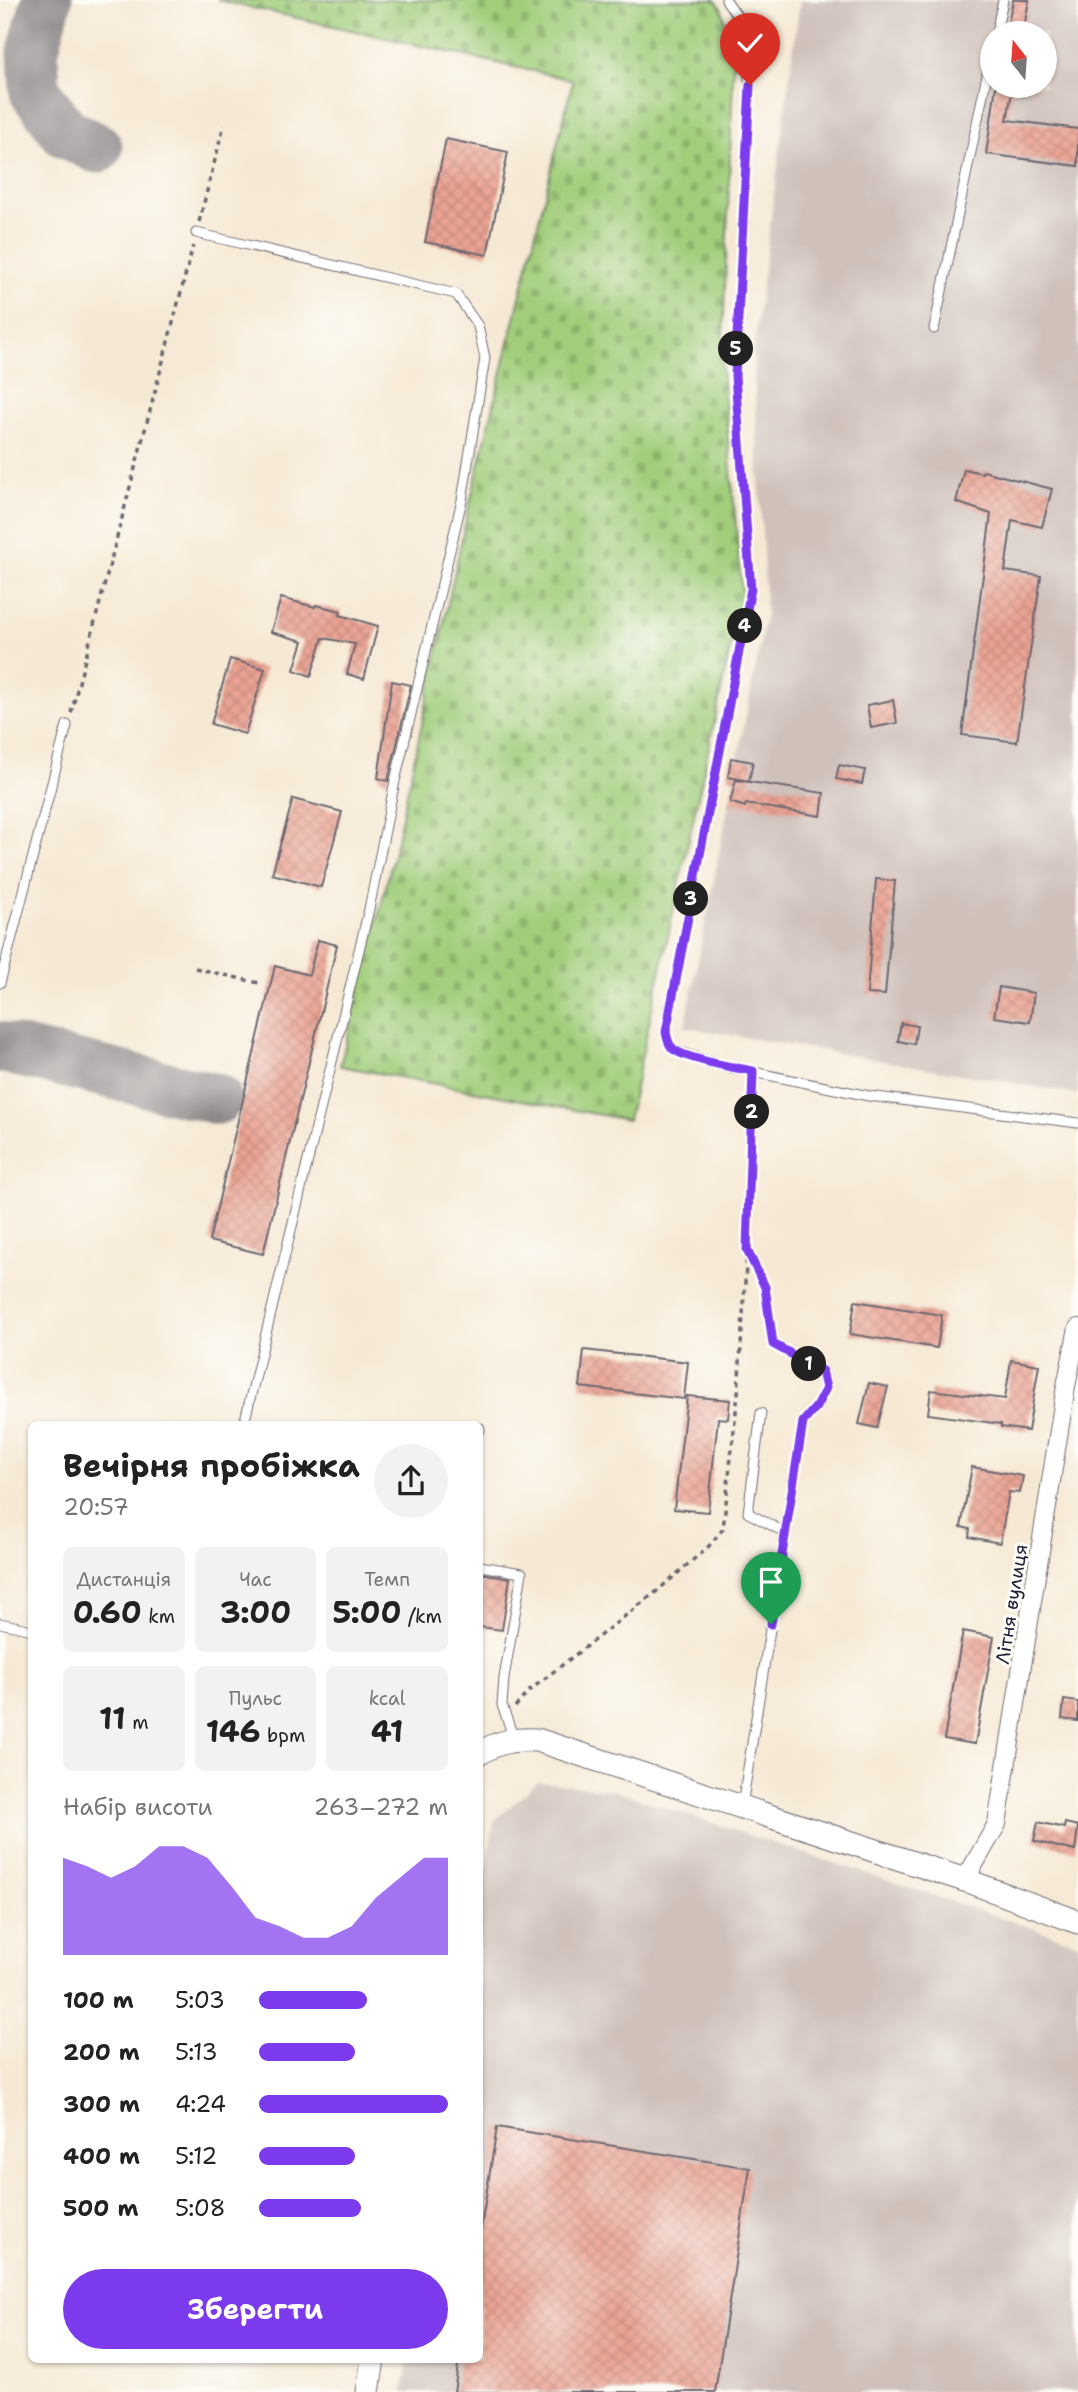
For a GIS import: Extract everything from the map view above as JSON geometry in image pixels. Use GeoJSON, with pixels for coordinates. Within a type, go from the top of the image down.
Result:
{"type":"FeatureCollection","features":[{"type":"Feature","properties":{"kind":"street","name":"Літня вулиця"},"geometry":{"type":"LineString","coordinates":[[965,1880],[997,1824],[1066,1386],[1078,1328]]}},
{"type":"Feature","properties":{"kind":"street"},"geometry":{"type":"LineString","coordinates":[[483,1745],[514,1739],[537,1740],[965,1880],[1078,1922]]}},
{"type":"Feature","properties":{"kind":"street"},"geometry":{"type":"LineString","coordinates":[[368,2392],[372,2363]]}},
{"type":"Feature","properties":{"kind":"lane"},"geometry":{"type":"LineString","coordinates":[[726,0],[740,20],[750,85],[735,376],[751,589],[666,1032],[668,1042],[674,1050],[719,1065],[869,1096],[1078,1123]]}},
{"type":"Feature","properties":{"kind":"lane"},"geometry":{"type":"LineString","coordinates":[[999,21],[1003,0]]}},
{"type":"Feature","properties":{"kind":"lane"},"geometry":{"type":"LineString","coordinates":[[934,329],[982,98]]}},
{"type":"Feature","properties":{"kind":"lane"},"geometry":{"type":"LineString","coordinates":[[196,233],[456,294],[478,326],[485,358],[462,500],[395,781],[369,909],[245,1421]]}},
{"type":"Feature","properties":{"kind":"lane"},"geometry":{"type":"LineString","coordinates":[[0,983],[67,725]]}},
{"type":"Feature","properties":{"kind":"lane"},"geometry":{"type":"LineString","coordinates":[[742,1806],[803,1422],[816,1407],[826,1388],[822,1371],[773,1344]]}},
{"type":"Feature","properties":{"kind":"lane"},"geometry":{"type":"LineString","coordinates":[[761,1413],[748,1513],[786,1533]]}},
{"type":"Feature","properties":{"kind":"lane"},"geometry":{"type":"LineString","coordinates":[[483,1566],[522,1573],[502,1705],[514,1739]]}},
{"type":"Feature","properties":{"kind":"lane"},"geometry":{"type":"LineString","coordinates":[[0,1623],[28,1629]]}},
{"type":"Feature","properties":{"kind":"path"},"geometry":{"type":"LineString","coordinates":[[67,725],[224,125]]}},
{"type":"Feature","properties":{"kind":"path"},"geometry":{"type":"LineString","coordinates":[[195,968],[262,984]]}},
{"type":"Feature","properties":{"kind":"path"},"geometry":{"type":"LineString","coordinates":[[506,1716],[530,1690],[656,1592],[700,1554],[723,1529],[738,1394],[747,1250],[753,1071]]}},
{"type":"Feature","properties":{"kind":"path"},"geometry":{"type":"LineString","coordinates":[[747,1250],[765,1287],[773,1344]]}},
{"type":"Feature","properties":{"kind":"shaded area"},"geometry":{"type":"Polygon","coordinates":[[[800,0],[1078,0],[1078,1094],[685,1027],[766,614],[753,352],[800,0]]]}},
{"type":"Feature","properties":{"kind":"shaded area"},"geometry":{"type":"Polygon","coordinates":[[[538,1782],[611,1790],[1078,1943],[1078,2392],[403,2392],[407,2363],[483,2363],[483,1892],[494,1821],[538,1782]]]}},
{"type":"Feature","properties":{"kind":"green space"},"geometry":{"type":"Polygon","coordinates":[[[217,0],[715,0],[721,8],[734,50],[722,370],[742,594],[628,1120],[340,1066],[393,858],[467,515],[573,80],[217,0]]]}},
{"type":"Feature","properties":{"kind":"building"},"geometry":{"type":"Polygon","coordinates":[[[1013,0],[1029,0],[1025,21],[1009,21],[1013,0]]]}},
{"type":"Feature","properties":{"kind":"building"},"geometry":{"type":"Polygon","coordinates":[[[994,98],[1011,98],[1007,120],[1078,129],[1078,166],[986,154],[994,98]]]}},
{"type":"Feature","properties":{"kind":"building"},"geometry":{"type":"Polygon","coordinates":[[[446,139],[508,152],[487,255],[425,242],[446,139]]]}},
{"type":"Feature","properties":{"kind":"building"},"geometry":{"type":"Polygon","coordinates":[[[964,469],[983,471],[1052,489],[1042,527],[1012,520],[1005,571],[1041,576],[1017,742],[962,735],[991,514],[956,502],[964,469]]]}},
{"type":"Feature","properties":{"kind":"building"},"geometry":{"type":"Polygon","coordinates":[[[281,598],[341,611],[340,615],[378,626],[364,679],[347,674],[355,644],[323,638],[311,676],[294,670],[303,641],[271,632],[281,598]]]}},
{"type":"Feature","properties":{"kind":"building"},"geometry":{"type":"Polygon","coordinates":[[[230,659],[265,669],[245,734],[211,724],[230,659]]]}},
{"type":"Feature","properties":{"kind":"building"},"geometry":{"type":"Polygon","coordinates":[[[392,681],[411,685],[388,781],[378,778],[392,681]]]}},
{"type":"Feature","properties":{"kind":"building"},"geometry":{"type":"Polygon","coordinates":[[[893,700],[897,723],[871,728],[867,705],[893,700]]]}},
{"type":"Feature","properties":{"kind":"building"},"geometry":{"type":"Polygon","coordinates":[[[731,758],[753,762],[749,781],[728,777],[731,758]]]}},
{"type":"Feature","properties":{"kind":"building"},"geometry":{"type":"Polygon","coordinates":[[[839,765],[865,770],[862,784],[836,779],[839,765]]]}},
{"type":"Feature","properties":{"kind":"building"},"geometry":{"type":"Polygon","coordinates":[[[736,780],[824,793],[821,816],[746,804],[745,807],[730,802],[736,780]]]}},
{"type":"Feature","properties":{"kind":"building"},"geometry":{"type":"Polygon","coordinates":[[[293,799],[342,812],[321,887],[272,874],[293,799]]]}},
{"type":"Feature","properties":{"kind":"building"},"geometry":{"type":"Polygon","coordinates":[[[876,879],[895,881],[885,995],[867,994],[876,879]]]}},
{"type":"Feature","properties":{"kind":"building"},"geometry":{"type":"Polygon","coordinates":[[[318,940],[337,945],[263,1254],[209,1241],[275,966],[309,975],[318,940]]]}},
{"type":"Feature","properties":{"kind":"building"},"geometry":{"type":"Polygon","coordinates":[[[999,987],[1034,993],[1030,1022],[994,1017],[999,987]]]}},
{"type":"Feature","properties":{"kind":"building"},"geometry":{"type":"Polygon","coordinates":[[[901,1023],[917,1026],[914,1044],[898,1041],[901,1023]]]}},
{"type":"Feature","properties":{"kind":"building"},"geometry":{"type":"Polygon","coordinates":[[[855,1301],[942,1315],[937,1348],[850,1334],[855,1301]]]}},
{"type":"Feature","properties":{"kind":"building"},"geometry":{"type":"Polygon","coordinates":[[[584,1350],[688,1362],[684,1399],[580,1387],[584,1350]]]}},
{"type":"Feature","properties":{"kind":"building"},"geometry":{"type":"Polygon","coordinates":[[[1011,1360],[1039,1365],[1028,1431],[1001,1427],[1001,1424],[928,1414],[931,1390],[1005,1399],[1011,1360]]]}},
{"type":"Feature","properties":{"kind":"building"},"geometry":{"type":"Polygon","coordinates":[[[869,1383],[888,1387],[877,1428],[859,1424],[869,1383]]]}},
{"type":"Feature","properties":{"kind":"building"},"geometry":{"type":"Polygon","coordinates":[[[687,1396],[730,1400],[728,1419],[718,1418],[708,1512],[674,1509],[687,1396]]]}},
{"type":"Feature","properties":{"kind":"building"},"geometry":{"type":"Polygon","coordinates":[[[972,1467],[1023,1476],[1020,1493],[1009,1492],[1000,1543],[969,1537],[970,1529],[961,1527],[972,1467]]]}},
{"type":"Feature","properties":{"kind":"building"},"geometry":{"type":"Polygon","coordinates":[[[483,1574],[510,1578],[502,1630],[483,1627],[483,1574]]]}},
{"type":"Feature","properties":{"kind":"building"},"geometry":{"type":"Polygon","coordinates":[[[963,1631],[994,1637],[975,1744],[944,1739],[963,1631]]]}},
{"type":"Feature","properties":{"kind":"building"},"geometry":{"type":"Polygon","coordinates":[[[1064,1700],[1078,1702],[1078,1721],[1062,1719],[1064,1700]]]}},
{"type":"Feature","properties":{"kind":"building"},"geometry":{"type":"Polygon","coordinates":[[[1038,1822],[1064,1828],[1065,1823],[1078,1826],[1075,1851],[1034,1841],[1038,1822]]]}},
{"type":"Feature","properties":{"kind":"building"},"geometry":{"type":"Polygon","coordinates":[[[497,2127],[750,2168],[715,2392],[454,2392],[458,2363],[483,2363],[483,2215],[497,2127]]]}},
{"type":"Feature","properties":{"kind":"taxiway"},"geometry":{"type":"LineString","coordinates":[[47,0],[33,51],[35,92],[66,133],[97,148]]}},
{"type":"Feature","properties":{"kind":"taxiway"},"geometry":{"type":"LineString","coordinates":[[0,1047],[217,1099]]}},
{"type":"Feature","properties":{"kind":"route"},"geometry":{"type":"LineString","coordinates":[[750,85],[735,376],[751,589],[666,1032],[668,1042],[674,1050],[719,1065],[753,1071],[747,1250],[765,1287],[773,1344],[822,1371],[826,1388],[816,1407],[803,1422],[771,1624]]}}]}
